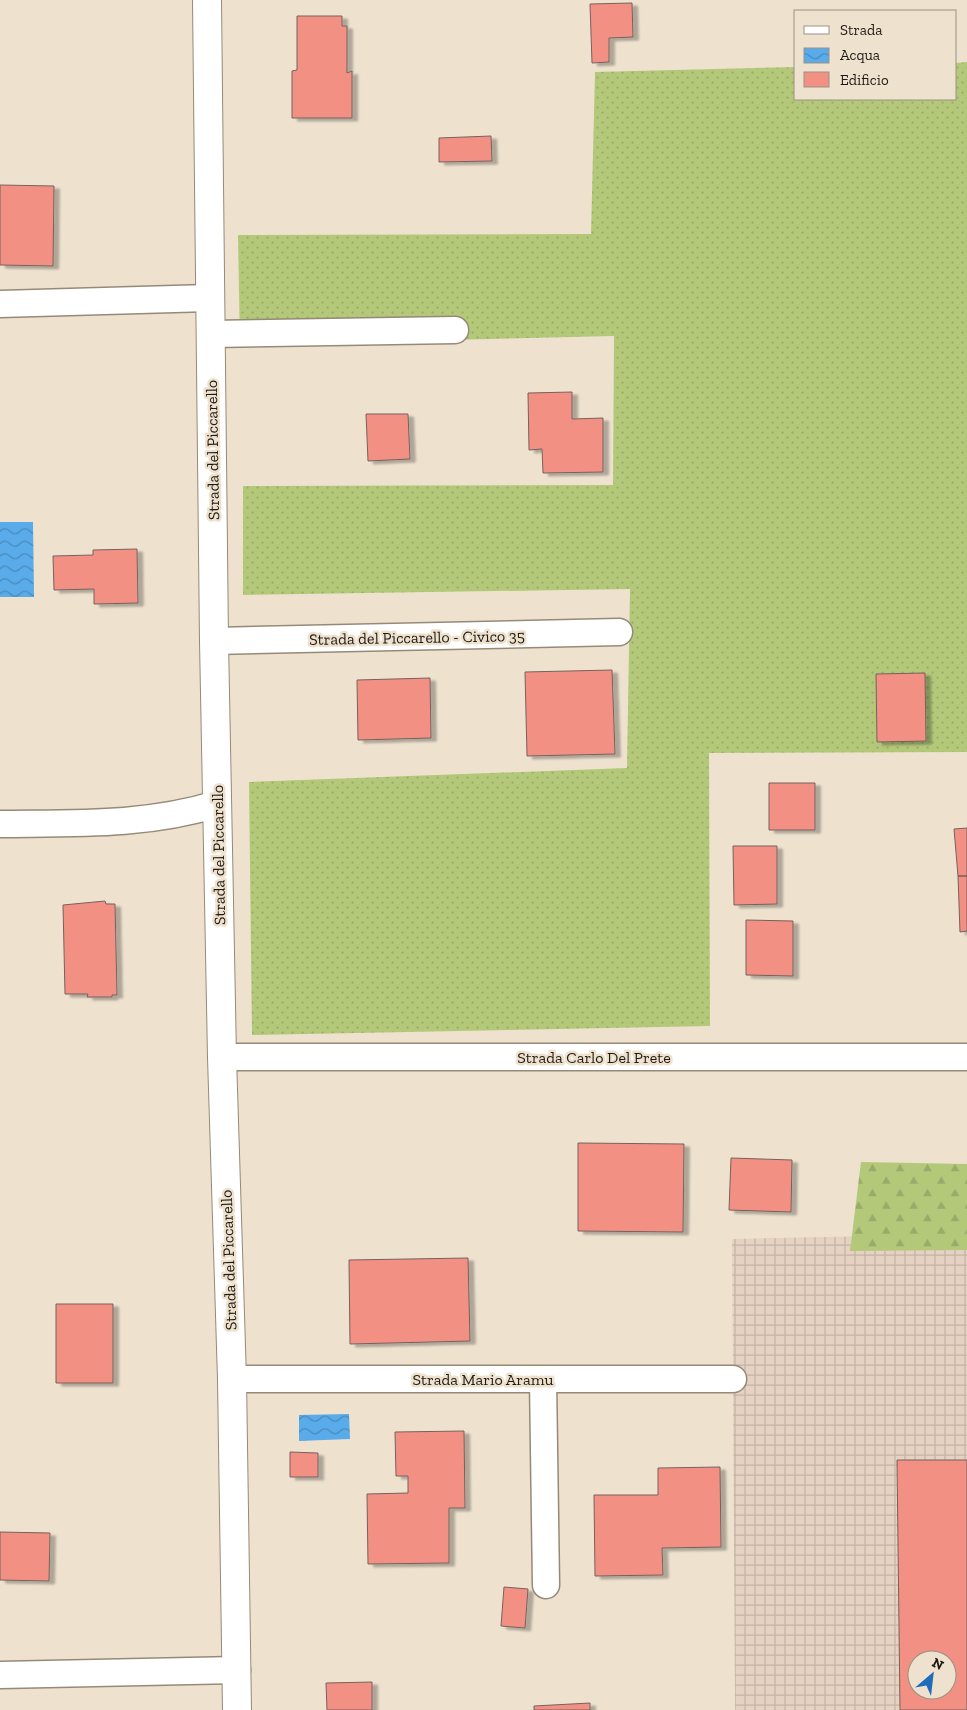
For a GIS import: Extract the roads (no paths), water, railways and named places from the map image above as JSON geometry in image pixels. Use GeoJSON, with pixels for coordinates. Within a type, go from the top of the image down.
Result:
{"type":"FeatureCollection","features":[{"type":"Feature","properties":{"kind":"street","name":"Strada del Piccarello"},"geometry":{"type":"LineString","coordinates":[[207,0],[214,641],[222,1057],[232,1379],[237,1710]]}},
{"type":"Feature","properties":{"kind":"street"},"geometry":{"type":"LineString","coordinates":[[0,304],[209,298]]}},
{"type":"Feature","properties":{"kind":"street"},"geometry":{"type":"LineString","coordinates":[[210,334],[455,330]]}},
{"type":"Feature","properties":{"kind":"street","name":"Strada del Piccarello - Civico 35"},"geometry":{"type":"LineString","coordinates":[[214,641],[620,632]]}},
{"type":"Feature","properties":{"kind":"street"},"geometry":{"type":"LineString","coordinates":[[0,824],[134,821],[171,816],[217,804]]}},
{"type":"Feature","properties":{"kind":"street","name":"Strada Carlo Del Prete"},"geometry":{"type":"LineString","coordinates":[[222,1057],[967,1057]]}},
{"type":"Feature","properties":{"kind":"street","name":"Strada Mario Aramu"},"geometry":{"type":"LineString","coordinates":[[232,1379],[733,1379]]}},
{"type":"Feature","properties":{"kind":"street"},"geometry":{"type":"LineString","coordinates":[[543,1379],[546,1585]]}},
{"type":"Feature","properties":{"kind":"street"},"geometry":{"type":"LineString","coordinates":[[0,1675],[237,1670]]}},
{"type":"Feature","properties":{"kind":"water"},"geometry":{"type":"Polygon","coordinates":[[[0,522],[33,522],[34,597],[0,597],[0,522]]]}},
{"type":"Feature","properties":{"kind":"water"},"geometry":{"type":"Polygon","coordinates":[[[349,1414],[350,1439],[299,1441],[299,1415],[349,1414]]]}}]}
